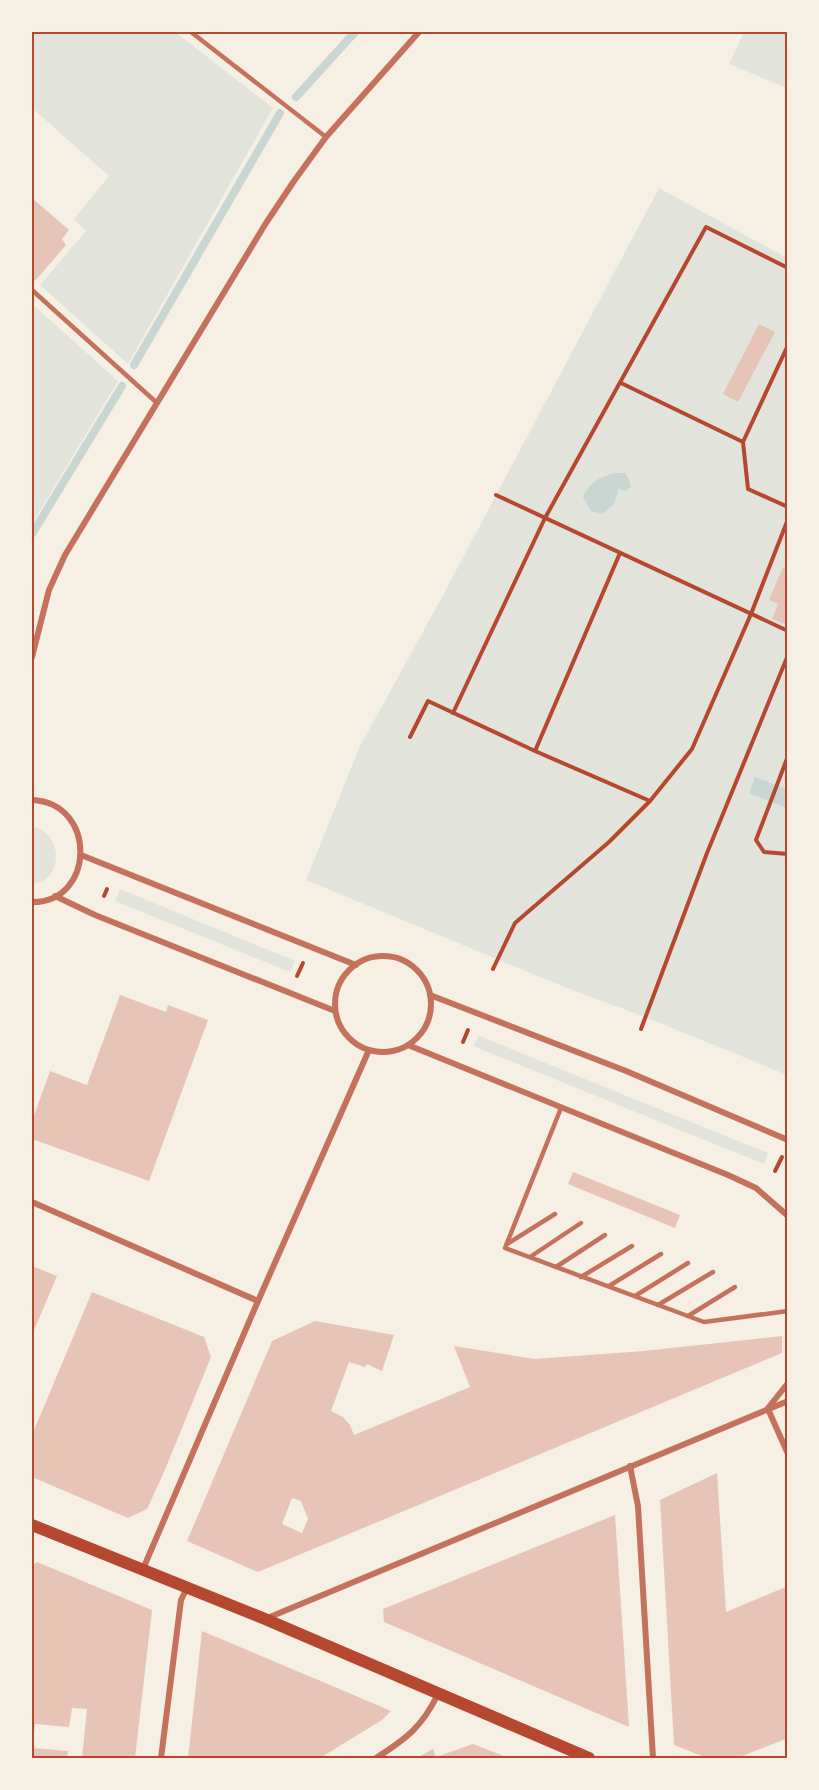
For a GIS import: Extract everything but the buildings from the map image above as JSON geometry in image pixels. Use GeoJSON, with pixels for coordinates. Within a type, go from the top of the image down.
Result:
{"type":"FeatureCollection","features":[{"type":"Feature","properties":{"kind":"main road"},"geometry":{"type":"LineString","coordinates":[[32,1525],[265,1619],[589,1758]]}},
{"type":"Feature","properties":{"kind":"street"},"geometry":{"type":"LineString","coordinates":[[32,657],[49,590],[65,555],[266,223],[326,137],[419,32]]}},
{"type":"Feature","properties":{"kind":"street"},"geometry":{"type":"LineString","coordinates":[[32,800],[53,806],[66,814],[75,826],[80,840],[81,855],[77,872],[68,886],[55,896],[35,902],[32,909]]}},
{"type":"Feature","properties":{"kind":"street"},"geometry":{"type":"LineString","coordinates":[[81,855],[356,965]]}},
{"type":"Feature","properties":{"kind":"street"},"geometry":{"type":"LineString","coordinates":[[55,896],[95,915],[335,1011]]}},
{"type":"Feature","properties":{"kind":"street"},"geometry":{"type":"LineString","coordinates":[[381,956],[407,963],[422,976],[430,995],[429,1018],[417,1038],[395,1051],[369,1050],[356,1044],[345,1034],[335,1011],[337,991],[344,976],[368,958],[381,956]]}},
{"type":"Feature","properties":{"kind":"street"},"geometry":{"type":"LineString","coordinates":[[430,995],[626,1071],[788,1140]]}},
{"type":"Feature","properties":{"kind":"street"},"geometry":{"type":"LineString","coordinates":[[408,1045],[737,1179],[764,1194],[788,1216]]}},
{"type":"Feature","properties":{"kind":"street"},"geometry":{"type":"LineString","coordinates":[[143,1569],[369,1050]]}},
{"type":"Feature","properties":{"kind":"street"},"geometry":{"type":"LineString","coordinates":[[32,1202],[258,1301]]}},
{"type":"Feature","properties":{"kind":"street"},"geometry":{"type":"LineString","coordinates":[[768,1409],[788,1383]]}},
{"type":"Feature","properties":{"kind":"street"},"geometry":{"type":"LineString","coordinates":[[265,1619],[788,1401]]}},
{"type":"Feature","properties":{"kind":"street"},"geometry":{"type":"LineString","coordinates":[[768,1409],[788,1454]]}},
{"type":"Feature","properties":{"kind":"street"},"geometry":{"type":"LineString","coordinates":[[630,1466],[638,1506],[653,1758]]}},
{"type":"Feature","properties":{"kind":"street"},"geometry":{"type":"LineString","coordinates":[[161,1758],[181,1600],[187,1587]]}},
{"type":"Feature","properties":{"kind":"street"},"geometry":{"type":"LineString","coordinates":[[376,1758],[405,1740],[428,1714],[438,1694]]}},
{"type":"Feature","properties":{"kind":"lane"},"geometry":{"type":"LineString","coordinates":[[190,32],[326,137]]}},
{"type":"Feature","properties":{"kind":"lane"},"geometry":{"type":"LineString","coordinates":[[32,290],[157,403]]}},
{"type":"Feature","properties":{"kind":"lane"},"geometry":{"type":"LineString","coordinates":[[561,1108],[505,1248],[704,1322],[788,1311]]}},
{"type":"Feature","properties":{"kind":"lane"},"geometry":{"type":"LineString","coordinates":[[507,1244],[555,1214]]}},
{"type":"Feature","properties":{"kind":"lane"},"geometry":{"type":"LineString","coordinates":[[530,1257],[581,1223]]}},
{"type":"Feature","properties":{"kind":"lane"},"geometry":{"type":"LineString","coordinates":[[556,1267],[606,1234]]}},
{"type":"Feature","properties":{"kind":"lane"},"geometry":{"type":"LineString","coordinates":[[581,1276],[632,1246]]}},
{"type":"Feature","properties":{"kind":"lane"},"geometry":{"type":"LineString","coordinates":[[609,1287],[662,1254]]}},
{"type":"Feature","properties":{"kind":"lane"},"geometry":{"type":"LineString","coordinates":[[635,1296],[688,1263]]}},
{"type":"Feature","properties":{"kind":"lane"},"geometry":{"type":"LineString","coordinates":[[658,1305],[713,1272]]}},
{"type":"Feature","properties":{"kind":"lane"},"geometry":{"type":"LineString","coordinates":[[688,1317],[735,1287]]}},
{"type":"Feature","properties":{"kind":"path"},"geometry":{"type":"LineString","coordinates":[[453,713],[545,518],[706,226],[788,268]]}},
{"type":"Feature","properties":{"kind":"path"},"geometry":{"type":"LineString","coordinates":[[788,345],[743,442],[748,489],[788,507]]}},
{"type":"Feature","properties":{"kind":"path"},"geometry":{"type":"LineString","coordinates":[[621,383],[743,442]]}},
{"type":"Feature","properties":{"kind":"path"},"geometry":{"type":"LineString","coordinates":[[496,495],[788,631]]}},
{"type":"Feature","properties":{"kind":"path"},"geometry":{"type":"LineString","coordinates":[[493,969],[515,923],[609,842],[650,801],[692,749],[752,614],[788,519]]}},
{"type":"Feature","properties":{"kind":"path"},"geometry":{"type":"LineString","coordinates":[[535,751],[620,553]]}},
{"type":"Feature","properties":{"kind":"path"},"geometry":{"type":"LineString","coordinates":[[641,1029],[707,853],[788,655]]}},
{"type":"Feature","properties":{"kind":"path"},"geometry":{"type":"LineString","coordinates":[[410,737],[428,701],[650,801]]}},
{"type":"Feature","properties":{"kind":"path"},"geometry":{"type":"LineString","coordinates":[[788,756],[756,840],[764,852],[788,854]]}},
{"type":"Feature","properties":{"kind":"path"},"geometry":{"type":"LineString","coordinates":[[104,896],[107,889]]}},
{"type":"Feature","properties":{"kind":"path"},"geometry":{"type":"LineString","coordinates":[[297,976],[304,960]]}},
{"type":"Feature","properties":{"kind":"path"},"geometry":{"type":"LineString","coordinates":[[463,1042],[468,1030]]}},
{"type":"Feature","properties":{"kind":"path"},"geometry":{"type":"LineString","coordinates":[[776,1171],[782,1157]]}},
{"type":"Feature","properties":{"kind":"shaded area"},"geometry":{"type":"Polygon","coordinates":[[[32,32],[175,32],[273,108],[128,364],[40,285],[86,231],[74,219],[109,176],[32,108],[32,32]]]}},
{"type":"Feature","properties":{"kind":"shaded area"},"geometry":{"type":"Polygon","coordinates":[[[744,32],[787,32],[787,88],[729,64],[744,32]]]}},
{"type":"Feature","properties":{"kind":"shaded area"},"geometry":{"type":"Polygon","coordinates":[[[659,188],[787,258],[787,1075],[562,986],[306,880],[359,748],[441,599],[659,188]]]}},
{"type":"Feature","properties":{"kind":"shaded area"},"geometry":{"type":"Polygon","coordinates":[[[32,304],[118,381],[32,524],[32,304]]]}},
{"type":"Feature","properties":{"kind":"shaded area"},"geometry":{"type":"Polygon","coordinates":[[[614,473],[626,473],[631,486],[626,491],[619,489],[614,504],[602,514],[591,511],[583,497],[586,492],[595,481],[614,473]]]}},
{"type":"Feature","properties":{"kind":"shaded area"},"geometry":{"type":"Polygon","coordinates":[[[755,777],[787,789],[787,808],[749,793],[755,777]]]}},
{"type":"Feature","properties":{"kind":"shaded area"},"geometry":{"type":"Polygon","coordinates":[[[32,826],[42,830],[50,837],[56,856],[55,866],[50,874],[43,881],[32,884],[32,826]]]}},
{"type":"Feature","properties":{"kind":"shaded area"},"geometry":{"type":"Polygon","coordinates":[[[120,889],[295,961],[290,972],[115,901],[120,889]]]}},
{"type":"Feature","properties":{"kind":"shaded area"},"geometry":{"type":"Polygon","coordinates":[[[479,1036],[768,1153],[764,1164],[473,1046],[479,1036]]]}},
{"type":"Feature","properties":{"kind":"waterway"},"geometry":{"type":"LineString","coordinates":[[296,97],[355,32]]}},
{"type":"Feature","properties":{"kind":"waterway"},"geometry":{"type":"LineString","coordinates":[[134,365],[280,113]]}},
{"type":"Feature","properties":{"kind":"waterway"},"geometry":{"type":"LineString","coordinates":[[32,534],[122,386]]}}]}
